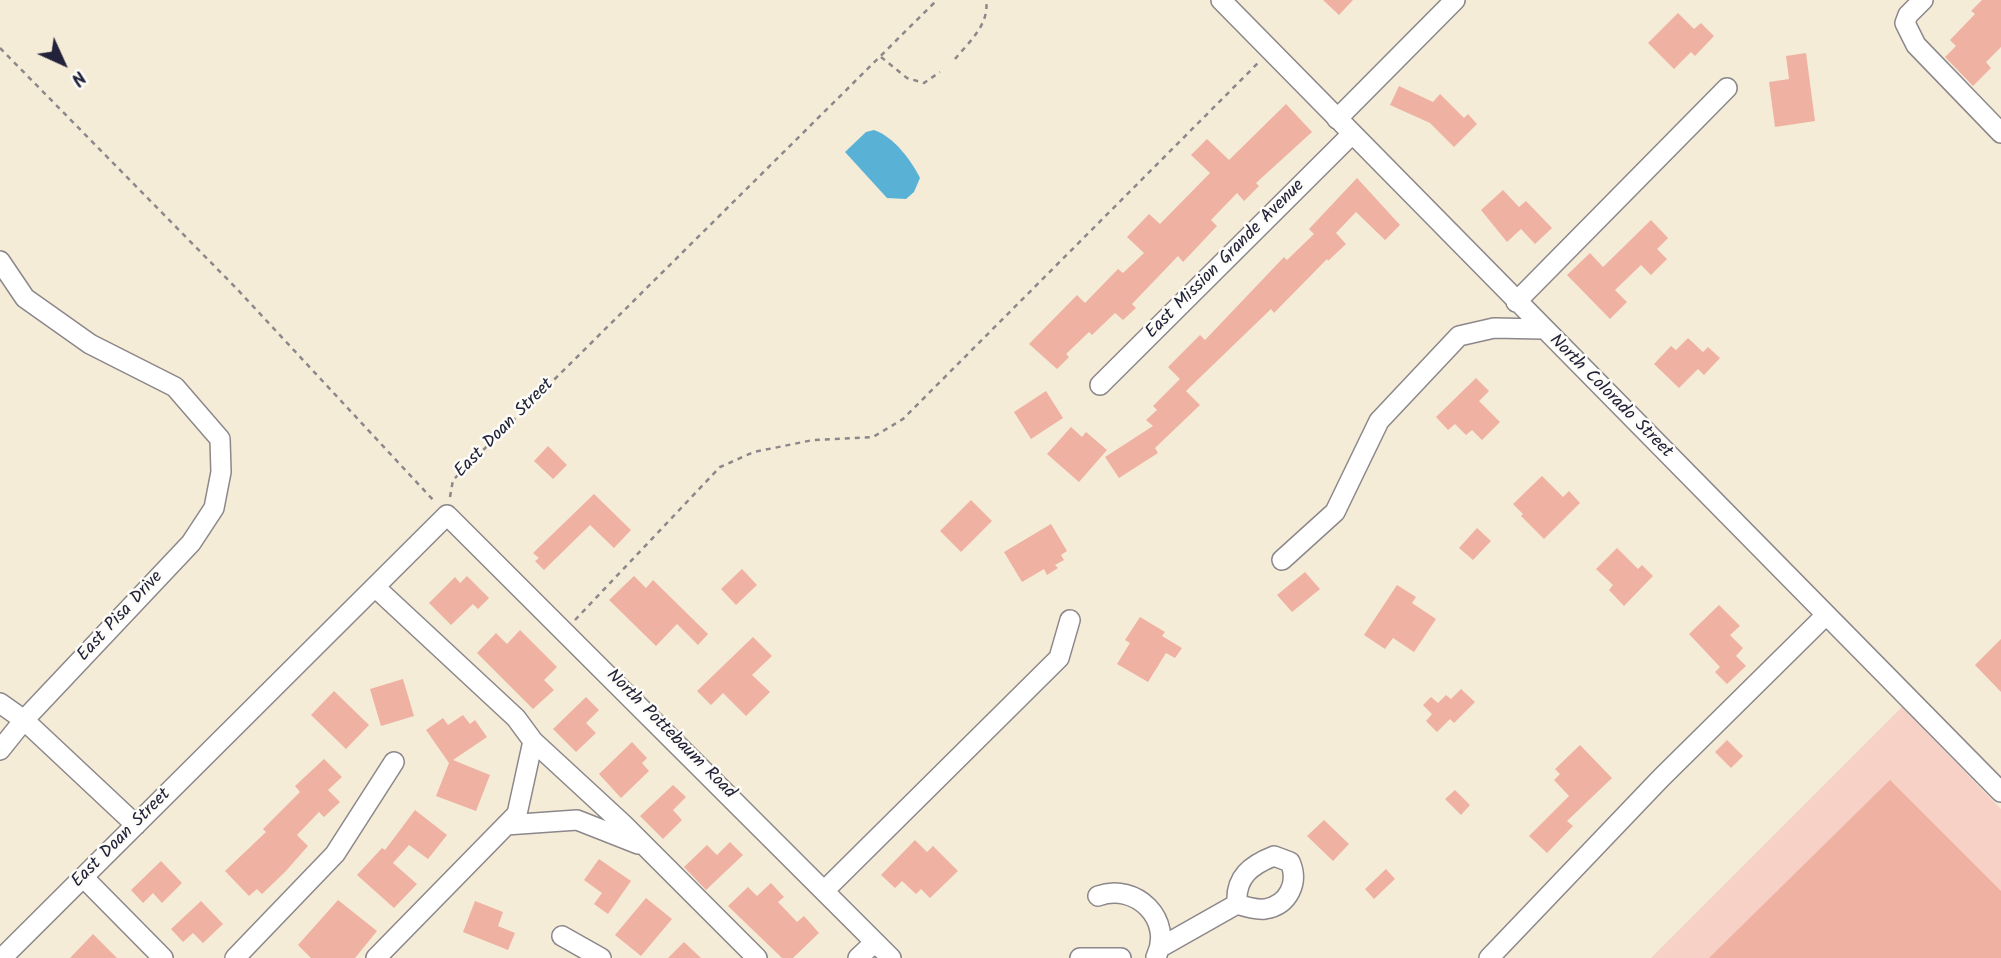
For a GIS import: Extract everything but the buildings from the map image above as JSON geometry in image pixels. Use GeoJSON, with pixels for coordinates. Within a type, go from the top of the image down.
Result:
{"type":"FeatureCollection","features":[{"type":"Feature","properties":{"kind":"street","name":"North Colorado Street"},"geometry":{"type":"LineString","coordinates":[[1221,0],[1542,329],[2001,792]]}},
{"type":"Feature","properties":{"kind":"street"},"geometry":{"type":"LineString","coordinates":[[1337,119],[1455,0]]}},
{"type":"Feature","properties":{"kind":"street"},"geometry":{"type":"LineString","coordinates":[[1923,0],[1908,15],[1905,23],[1916,45],[2001,133]]}},
{"type":"Feature","properties":{"kind":"street"},"geometry":{"type":"LineString","coordinates":[[1516,302],[1727,88]]}},
{"type":"Feature","properties":{"kind":"street","name":"East Mission Grande Avenue"},"geometry":{"type":"LineString","coordinates":[[1100,385],[1352,134]]}},
{"type":"Feature","properties":{"kind":"street","name":"East Pisa Drive"},"geometry":{"type":"LineString","coordinates":[[0,261],[25,298],[90,344],[175,387],[220,439],[221,472],[214,508],[191,543],[24,720],[0,750]]}},
{"type":"Feature","properties":{"kind":"street"},"geometry":{"type":"LineString","coordinates":[[1282,560],[1335,512],[1379,421],[1459,336],[1494,328],[1542,329]]}},
{"type":"Feature","properties":{"kind":"street","name":"East Doan Street"},"geometry":{"type":"LineString","coordinates":[[2,958],[447,514]]}},
{"type":"Feature","properties":{"kind":"street","name":"North Pottebaum Road"},"geometry":{"type":"LineString","coordinates":[[447,514],[891,958]]}},
{"type":"Feature","properties":{"kind":"street"},"geometry":{"type":"LineString","coordinates":[[375,587],[516,718],[533,741],[645,846],[757,958]]}},
{"type":"Feature","properties":{"kind":"street"},"geometry":{"type":"LineString","coordinates":[[1489,958],[1661,778],[1826,615]]}},
{"type":"Feature","properties":{"kind":"street"},"geometry":{"type":"LineString","coordinates":[[824,891],[1059,658],[1070,620]]}},
{"type":"Feature","properties":{"kind":"street"},"geometry":{"type":"LineString","coordinates":[[0,703],[24,720],[136,825]]}},
{"type":"Feature","properties":{"kind":"street"},"geometry":{"type":"LineString","coordinates":[[376,958],[517,814],[533,741]]}},
{"type":"Feature","properties":{"kind":"street"},"geometry":{"type":"LineString","coordinates":[[235,958],[335,854],[394,762]]}},
{"type":"Feature","properties":{"kind":"street"},"geometry":{"type":"LineString","coordinates":[[506,825],[577,820],[645,846]]}},
{"type":"Feature","properties":{"kind":"street"},"geometry":{"type":"LineString","coordinates":[[84,878],[163,958]]}},
{"type":"Feature","properties":{"kind":"street"},"geometry":{"type":"LineString","coordinates":[[1098,896],[1110,892],[1139,897],[1155,919],[1158,952],[1237,904]]}},
{"type":"Feature","properties":{"kind":"street"},"geometry":{"type":"LineString","coordinates":[[562,936],[601,958]]}},
{"type":"Feature","properties":{"kind":"street"},"geometry":{"type":"LineString","coordinates":[[858,958],[875,942]]}},
{"type":"Feature","properties":{"kind":"street"},"geometry":{"type":"LineString","coordinates":[[1080,958],[1121,958]]}},
{"type":"Feature","properties":{"kind":"path","name":"East Doan Street"},"geometry":{"type":"LineString","coordinates":[[447,514],[453,480],[937,0]]}},
{"type":"Feature","properties":{"kind":"path"},"geometry":{"type":"LineString","coordinates":[[955,59],[979,30],[988,11],[986,0]]}},
{"type":"Feature","properties":{"kind":"path"},"geometry":{"type":"LineString","coordinates":[[0,48],[237,289],[447,514]]}},
{"type":"Feature","properties":{"kind":"path"},"geometry":{"type":"LineString","coordinates":[[565,630],[720,467],[754,452],[802,442],[873,438],[902,419],[1270,51]]}},
{"type":"Feature","properties":{"kind":"path"},"geometry":{"type":"LineString","coordinates":[[880,56],[907,78],[924,83],[940,72]]}},
{"type":"Feature","properties":{"kind":"shaded area"},"geometry":{"type":"Polygon","coordinates":[[[1902,707],[2001,809],[2001,958],[1651,958],[1902,707]]]}},
{"type":"Feature","properties":{"kind":"water"},"geometry":{"type":"Polygon","coordinates":[[[874,130],[901,150],[920,178],[914,192],[906,199],[887,198],[845,152],[866,132],[874,130]]]}}]}
